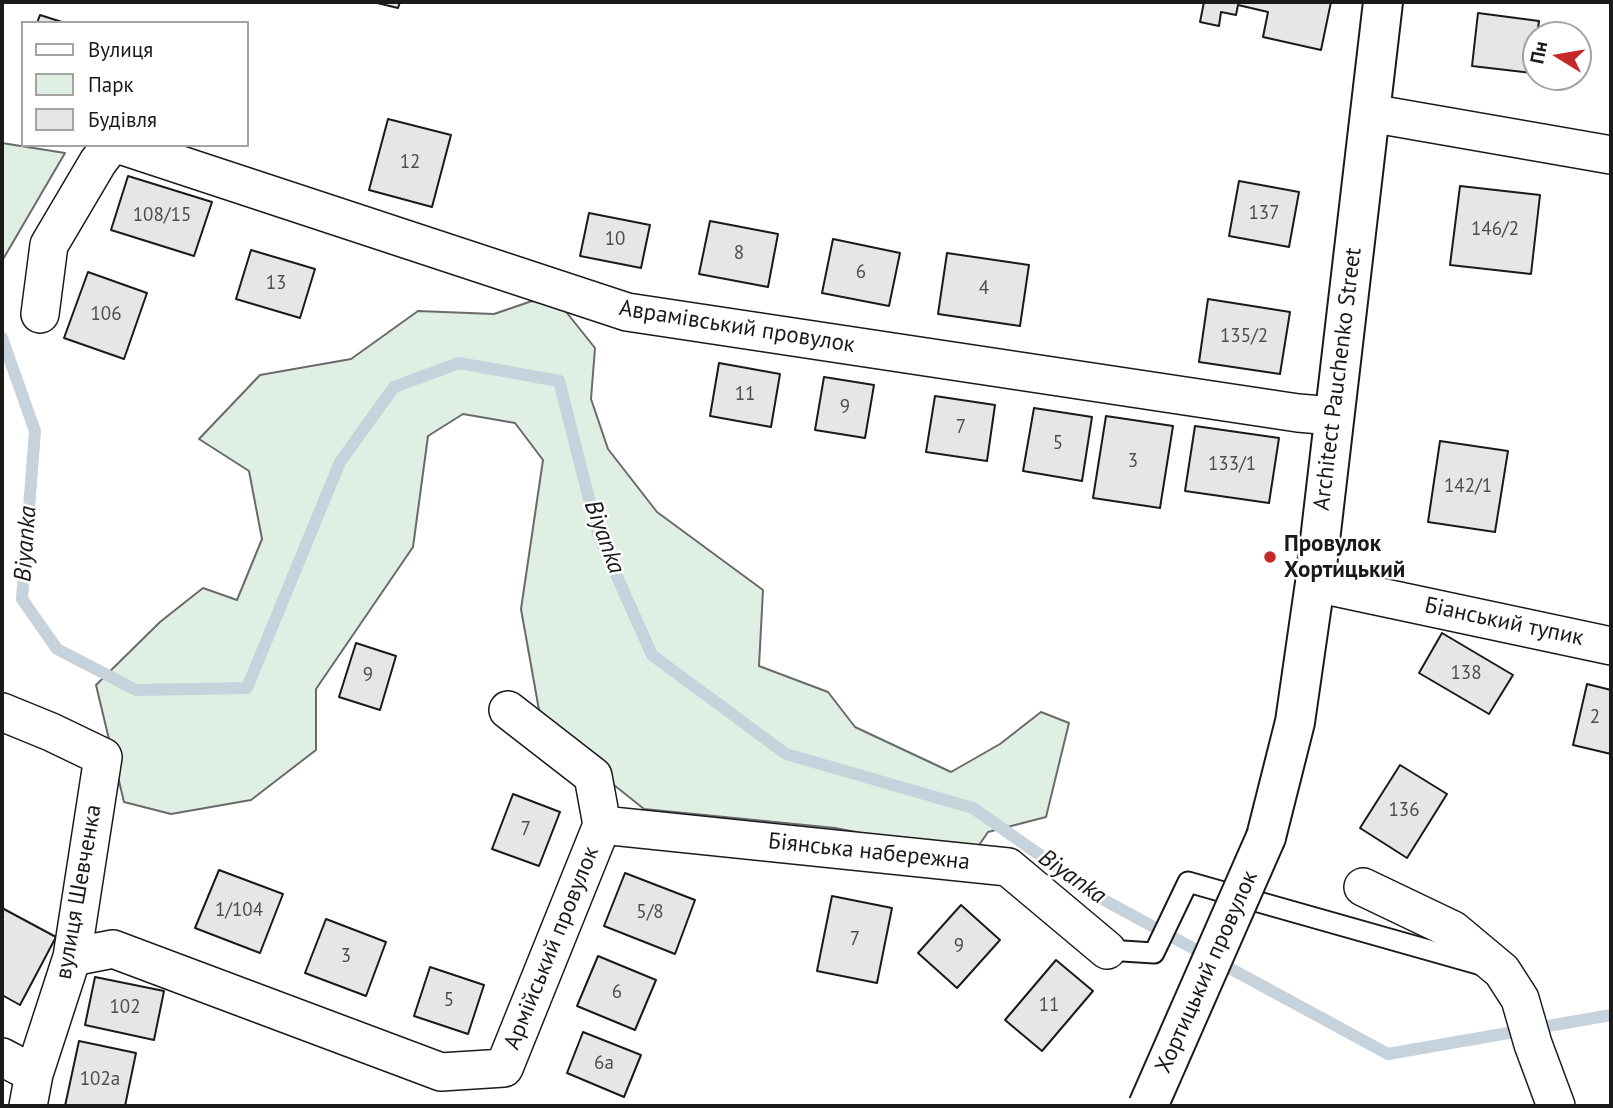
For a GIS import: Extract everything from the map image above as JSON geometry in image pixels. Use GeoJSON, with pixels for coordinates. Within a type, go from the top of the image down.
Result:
{"type":"FeatureCollection","features":[{"type":"Feature","properties":{"kind":"street","name":"Architect Pauchenko Street"},"geometry":{"type":"LineString","coordinates":[[1266,837],[1295,722],[1383,2]]}},
{"type":"Feature","properties":{"kind":"street"},"geometry":{"type":"LineString","coordinates":[[1370,113],[1611,155]]}},
{"type":"Feature","properties":{"kind":"street"},"geometry":{"type":"LineString","coordinates":[[40,314],[49,245],[109,147]]}},
{"type":"Feature","properties":{"kind":"street","name":"Аврамівський провулок"},"geometry":{"type":"LineString","coordinates":[[126,147],[627,312],[1298,413],[1333,416]]}},
{"type":"Feature","properties":{"kind":"street","name":"Біанський тупик"},"geometry":{"type":"LineString","coordinates":[[1314,583],[1611,646]]}},
{"type":"Feature","properties":{"kind":"street","name":"Армійський провулок"},"geometry":{"type":"LineString","coordinates":[[72,957],[113,949],[441,1072],[504,1068],[601,825],[593,776],[508,710]]}},
{"type":"Feature","properties":{"kind":"street","name":"вулиця Шевченка"},"geometry":{"type":"LineString","coordinates":[[2,712],[103,757],[72,957],[31,1090]]}},
{"type":"Feature","properties":{"kind":"street","name":"Біянська набережна"},"geometry":{"type":"LineString","coordinates":[[601,825],[1008,867],[1107,950]]}},
{"type":"Feature","properties":{"kind":"street","name":"Хортицький провулок"},"geometry":{"type":"LineString","coordinates":[[1148,1106],[1266,837]]}},
{"type":"Feature","properties":{"kind":"street"},"geometry":{"type":"LineString","coordinates":[[1363,887],[1453,930],[1511,985],[1556,1106]]}},
{"type":"Feature","properties":{"kind":"street"},"geometry":{"type":"LineString","coordinates":[[2,1056],[31,1090]]}},
{"type":"Feature","properties":{"kind":"lane"},"geometry":{"type":"LineString","coordinates":[[1107,950],[1154,953],[1188,882],[1511,985]]}},
{"type":"Feature","properties":{"kind":"green space"},"geometry":{"type":"Polygon","coordinates":[[[2,143],[65,153],[2,261],[2,143]]]}},
{"type":"Feature","properties":{"kind":"green space"},"geometry":{"type":"Polygon","coordinates":[[[532,301],[559,303],[595,348],[591,399],[608,449],[657,512],[763,590],[759,666],[828,692],[855,727],[951,772],[1000,744],[1041,712],[1069,723],[1046,817],[988,832],[973,854],[835,828],[644,809],[609,781],[539,710],[521,609],[543,460],[515,423],[463,414],[428,436],[413,547],[316,689],[316,750],[251,800],[171,814],[124,802],[96,685],[160,622],[203,588],[237,600],[262,539],[249,471],[199,439],[260,375],[351,359],[418,311],[494,314],[532,301]]]}},
{"type":"Feature","properties":{"kind":"building"},"geometry":{"type":"Polygon","coordinates":[[[373,2],[400,2],[398,8],[373,2]]]}},
{"type":"Feature","properties":{"kind":"building"},"geometry":{"type":"Polygon","coordinates":[[[1204,2],[1331,2],[1321,50],[1263,37],[1268,12],[1238,5],[1236,15],[1221,12],[1219,26],[1200,22],[1204,2]]]}},
{"type":"Feature","properties":{"kind":"building"},"geometry":{"type":"Polygon","coordinates":[[[1478,13],[1539,21],[1522,21],[1522,72],[1472,66],[1478,13]]]}},
{"type":"Feature","properties":{"kind":"building"},"geometry":{"type":"Polygon","coordinates":[[[40,15],[59,21],[38,21],[40,15]]]}},
{"type":"Feature","properties":{"kind":"building"},"geometry":{"type":"Polygon","coordinates":[[[388,119],[451,135],[432,207],[369,190],[388,119]]]}},
{"type":"Feature","properties":{"kind":"building"},"geometry":{"type":"Polygon","coordinates":[[[128,176],[212,202],[194,256],[111,230],[128,176]]]}},
{"type":"Feature","properties":{"kind":"building"},"geometry":{"type":"Polygon","coordinates":[[[1239,181],[1299,192],[1289,247],[1229,236],[1239,181]]]}},
{"type":"Feature","properties":{"kind":"building"},"geometry":{"type":"Polygon","coordinates":[[[1460,186],[1540,195],[1531,274],[1450,265],[1460,186]]]}},
{"type":"Feature","properties":{"kind":"building"},"geometry":{"type":"Polygon","coordinates":[[[589,213],[650,225],[641,268],[580,256],[589,213]]]}},
{"type":"Feature","properties":{"kind":"building"},"geometry":{"type":"Polygon","coordinates":[[[710,221],[778,234],[768,287],[699,274],[710,221]]]}},
{"type":"Feature","properties":{"kind":"building"},"geometry":{"type":"Polygon","coordinates":[[[833,239],[900,253],[889,306],[822,293],[833,239]]]}},
{"type":"Feature","properties":{"kind":"building"},"geometry":{"type":"Polygon","coordinates":[[[251,250],[315,269],[300,318],[236,299],[251,250]]]}},
{"type":"Feature","properties":{"kind":"building"},"geometry":{"type":"Polygon","coordinates":[[[947,253],[1029,265],[1020,326],[938,314],[947,253]]]}},
{"type":"Feature","properties":{"kind":"building"},"geometry":{"type":"Polygon","coordinates":[[[88,272],[147,293],[124,359],[64,338],[88,272]]]}},
{"type":"Feature","properties":{"kind":"building"},"geometry":{"type":"Polygon","coordinates":[[[1208,299],[1290,312],[1280,374],[1199,362],[1208,299]]]}},
{"type":"Feature","properties":{"kind":"building"},"geometry":{"type":"Polygon","coordinates":[[[719,363],[780,374],[771,427],[710,416],[719,363]]]}},
{"type":"Feature","properties":{"kind":"building"},"geometry":{"type":"Polygon","coordinates":[[[824,377],[874,385],[865,438],[815,430],[824,377]]]}},
{"type":"Feature","properties":{"kind":"building"},"geometry":{"type":"Polygon","coordinates":[[[935,396],[995,405],[987,461],[926,452],[935,396]]]}},
{"type":"Feature","properties":{"kind":"building"},"geometry":{"type":"Polygon","coordinates":[[[1034,408],[1092,417],[1082,481],[1023,471],[1034,408]]]}},
{"type":"Feature","properties":{"kind":"building"},"geometry":{"type":"Polygon","coordinates":[[[1106,416],[1173,426],[1160,508],[1093,498],[1106,416]]]}},
{"type":"Feature","properties":{"kind":"building"},"geometry":{"type":"Polygon","coordinates":[[[1195,426],[1279,438],[1269,503],[1185,491],[1195,426]]]}},
{"type":"Feature","properties":{"kind":"building"},"geometry":{"type":"Polygon","coordinates":[[[1440,441],[1508,451],[1495,532],[1428,522],[1440,441]]]}},
{"type":"Feature","properties":{"kind":"building"},"geometry":{"type":"Polygon","coordinates":[[[1442,633],[1513,675],[1489,714],[1419,673],[1442,633]]]}},
{"type":"Feature","properties":{"kind":"building"},"geometry":{"type":"Polygon","coordinates":[[[356,643],[396,656],[380,710],[339,697],[356,643]]]}},
{"type":"Feature","properties":{"kind":"building"},"geometry":{"type":"Polygon","coordinates":[[[1587,684],[1611,690],[1611,754],[1573,745],[1587,684]]]}},
{"type":"Feature","properties":{"kind":"building"},"geometry":{"type":"Polygon","coordinates":[[[1400,765],[1447,794],[1407,858],[1360,828],[1400,765]]]}},
{"type":"Feature","properties":{"kind":"building"},"geometry":{"type":"Polygon","coordinates":[[[513,794],[560,812],[539,866],[492,849],[513,794]]]}},
{"type":"Feature","properties":{"kind":"building"},"geometry":{"type":"Polygon","coordinates":[[[219,870],[283,894],[260,953],[195,928],[219,870]]]}},
{"type":"Feature","properties":{"kind":"building"},"geometry":{"type":"Polygon","coordinates":[[[625,873],[695,900],[675,954],[604,926],[625,873]]]}},
{"type":"Feature","properties":{"kind":"building"},"geometry":{"type":"Polygon","coordinates":[[[832,896],[892,908],[877,983],[817,971],[832,896]]]}},
{"type":"Feature","properties":{"kind":"building"},"geometry":{"type":"Polygon","coordinates":[[[961,905],[1000,940],[957,988],[918,953],[961,905]]]}},
{"type":"Feature","properties":{"kind":"building"},"geometry":{"type":"Polygon","coordinates":[[[2,908],[56,937],[20,1005],[2,995],[2,908]]]}},
{"type":"Feature","properties":{"kind":"building"},"geometry":{"type":"Polygon","coordinates":[[[326,919],[386,942],[366,996],[305,973],[326,919]]]}},
{"type":"Feature","properties":{"kind":"building"},"geometry":{"type":"Polygon","coordinates":[[[598,956],[656,980],[635,1030],[577,1006],[598,956]]]}},
{"type":"Feature","properties":{"kind":"building"},"geometry":{"type":"Polygon","coordinates":[[[1056,960],[1093,991],[1042,1051],[1005,1020],[1056,960]]]}},
{"type":"Feature","properties":{"kind":"building"},"geometry":{"type":"Polygon","coordinates":[[[430,967],[484,985],[468,1034],[414,1016],[430,967]]]}},
{"type":"Feature","properties":{"kind":"building"},"geometry":{"type":"Polygon","coordinates":[[[95,977],[164,991],[154,1040],[85,1025],[95,977]]]}},
{"type":"Feature","properties":{"kind":"building"},"geometry":{"type":"Polygon","coordinates":[[[583,1032],[641,1055],[624,1097],[567,1073],[583,1032]]]}},
{"type":"Feature","properties":{"kind":"building"},"geometry":{"type":"Polygon","coordinates":[[[79,1041],[136,1053],[125,1106],[65,1106],[79,1041]]]}},
{"type":"Feature","properties":{"kind":"waterway","name":"Biyanka"},"geometry":{"type":"LineString","coordinates":[[2,338],[35,431],[22,599],[57,649],[136,690],[247,688],[340,462],[394,387],[459,363],[559,381],[598,534],[652,655],[786,754],[973,808],[1104,900],[1388,1054],[1611,1015]]}},
{"type":"Feature","properties":{"kind":"place","name":"Провулок Хортицький"},"geometry":{"type":"Point","coordinates":[1270,557]}}]}
